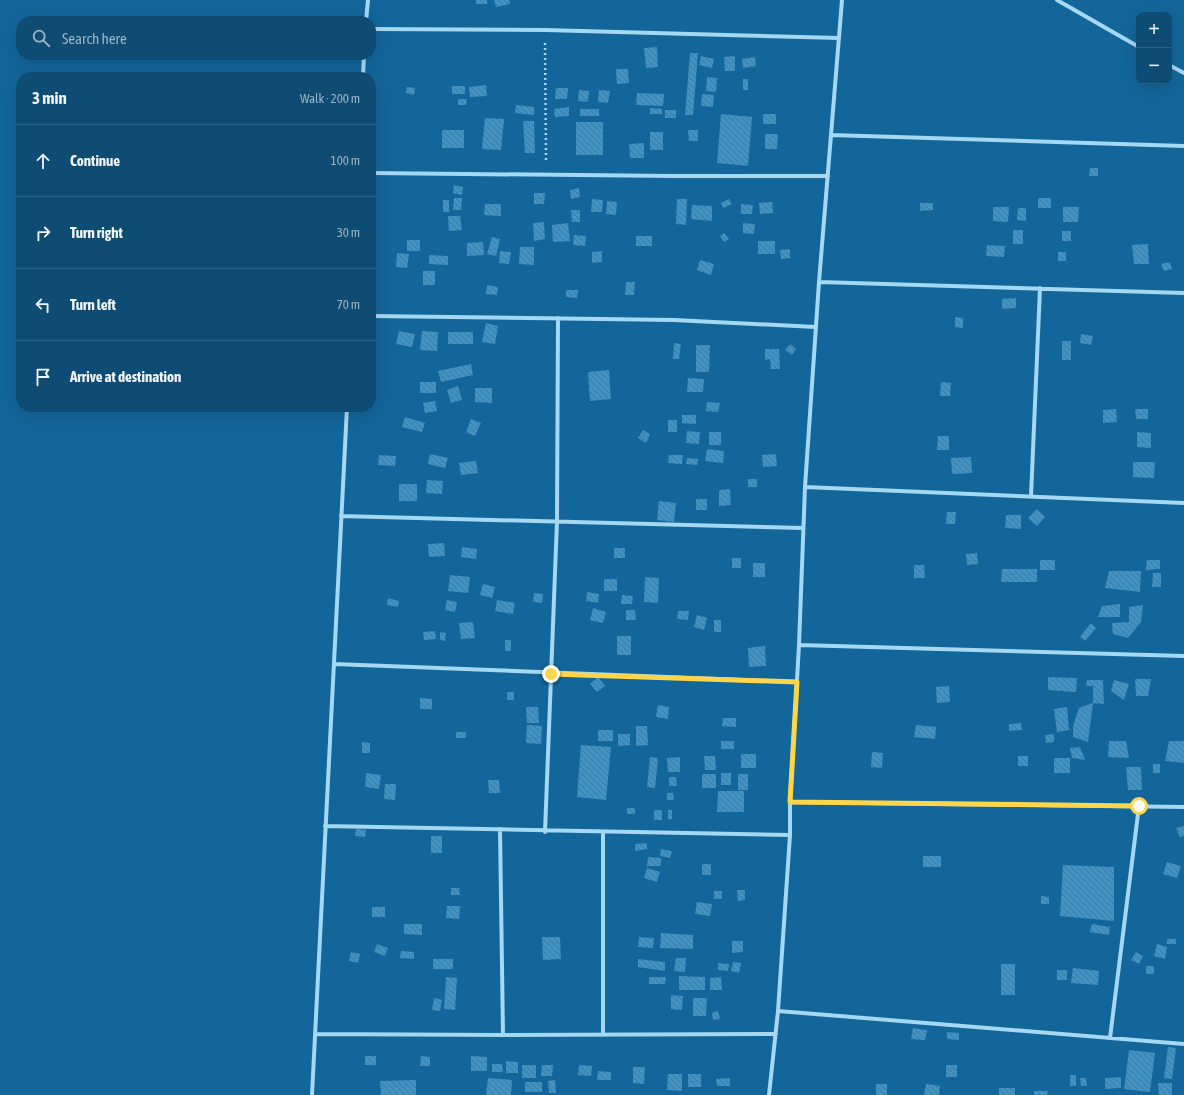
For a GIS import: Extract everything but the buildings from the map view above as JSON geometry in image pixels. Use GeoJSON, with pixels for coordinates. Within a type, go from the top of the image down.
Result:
{"type":"FeatureCollection","features":[{"type":"Feature","properties":{"kind":"street"},"geometry":{"type":"LineString","coordinates":[[366,16],[368,0]]}},
{"type":"Feature","properties":{"kind":"street"},"geometry":{"type":"LineString","coordinates":[[769,1095],[778,1011],[790,835],[790,802],[799,645],[805,487],[819,282],[842,0]]}},
{"type":"Feature","properties":{"kind":"street"},"geometry":{"type":"LineString","coordinates":[[1057,0],[1136,45]]}},
{"type":"Feature","properties":{"kind":"street"},"geometry":{"type":"LineString","coordinates":[[376,29],[545,30],[839,38]]}},
{"type":"Feature","properties":{"kind":"street"},"geometry":{"type":"LineString","coordinates":[[363,72],[364,60]]}},
{"type":"Feature","properties":{"kind":"street"},"geometry":{"type":"LineString","coordinates":[[1172,67],[1184,73]]}},
{"type":"Feature","properties":{"kind":"street"},"geometry":{"type":"LineString","coordinates":[[831,135],[1184,146]]}},
{"type":"Feature","properties":{"kind":"street"},"geometry":{"type":"LineString","coordinates":[[376,172],[828,176]]}},
{"type":"Feature","properties":{"kind":"street"},"geometry":{"type":"LineString","coordinates":[[819,282],[1184,293]]}},
{"type":"Feature","properties":{"kind":"street"},"geometry":{"type":"LineString","coordinates":[[1031,496],[1040,288]]}},
{"type":"Feature","properties":{"kind":"street"},"geometry":{"type":"LineString","coordinates":[[376,316],[674,320],[816,327]]}},
{"type":"Feature","properties":{"kind":"street"},"geometry":{"type":"LineString","coordinates":[[545,832],[557,521],[558,318]]}},
{"type":"Feature","properties":{"kind":"street"},"geometry":{"type":"LineString","coordinates":[[312,1095],[347,412]]}},
{"type":"Feature","properties":{"kind":"street"},"geometry":{"type":"LineString","coordinates":[[805,487],[1184,503]]}},
{"type":"Feature","properties":{"kind":"street"},"geometry":{"type":"LineString","coordinates":[[341,516],[803,528]]}},
{"type":"Feature","properties":{"kind":"street"},"geometry":{"type":"LineString","coordinates":[[799,645],[1184,656]]}},
{"type":"Feature","properties":{"kind":"street"},"geometry":{"type":"LineString","coordinates":[[334,664],[551,674],[797,682]]}},
{"type":"Feature","properties":{"kind":"street"},"geometry":{"type":"LineString","coordinates":[[790,802],[1184,807]]}},
{"type":"Feature","properties":{"kind":"street"},"geometry":{"type":"LineString","coordinates":[[1110,1038],[1139,806]]}},
{"type":"Feature","properties":{"kind":"street"},"geometry":{"type":"LineString","coordinates":[[326,826],[500,829],[545,832],[790,835]]}},
{"type":"Feature","properties":{"kind":"street"},"geometry":{"type":"LineString","coordinates":[[500,829],[503,1035]]}},
{"type":"Feature","properties":{"kind":"street"},"geometry":{"type":"LineString","coordinates":[[603,833],[603,1034]]}},
{"type":"Feature","properties":{"kind":"street"},"geometry":{"type":"LineString","coordinates":[[778,1011],[1184,1044]]}},
{"type":"Feature","properties":{"kind":"street"},"geometry":{"type":"LineString","coordinates":[[315,1034],[776,1034]]}},
{"type":"Feature","properties":{"kind":"path"},"geometry":{"type":"LineString","coordinates":[[545,30],[546,174]]}},
{"type":"Feature","properties":{"kind":"route"},"geometry":{"type":"LineString","coordinates":[[551,674],[797,682],[790,802],[1139,806]]}}]}
